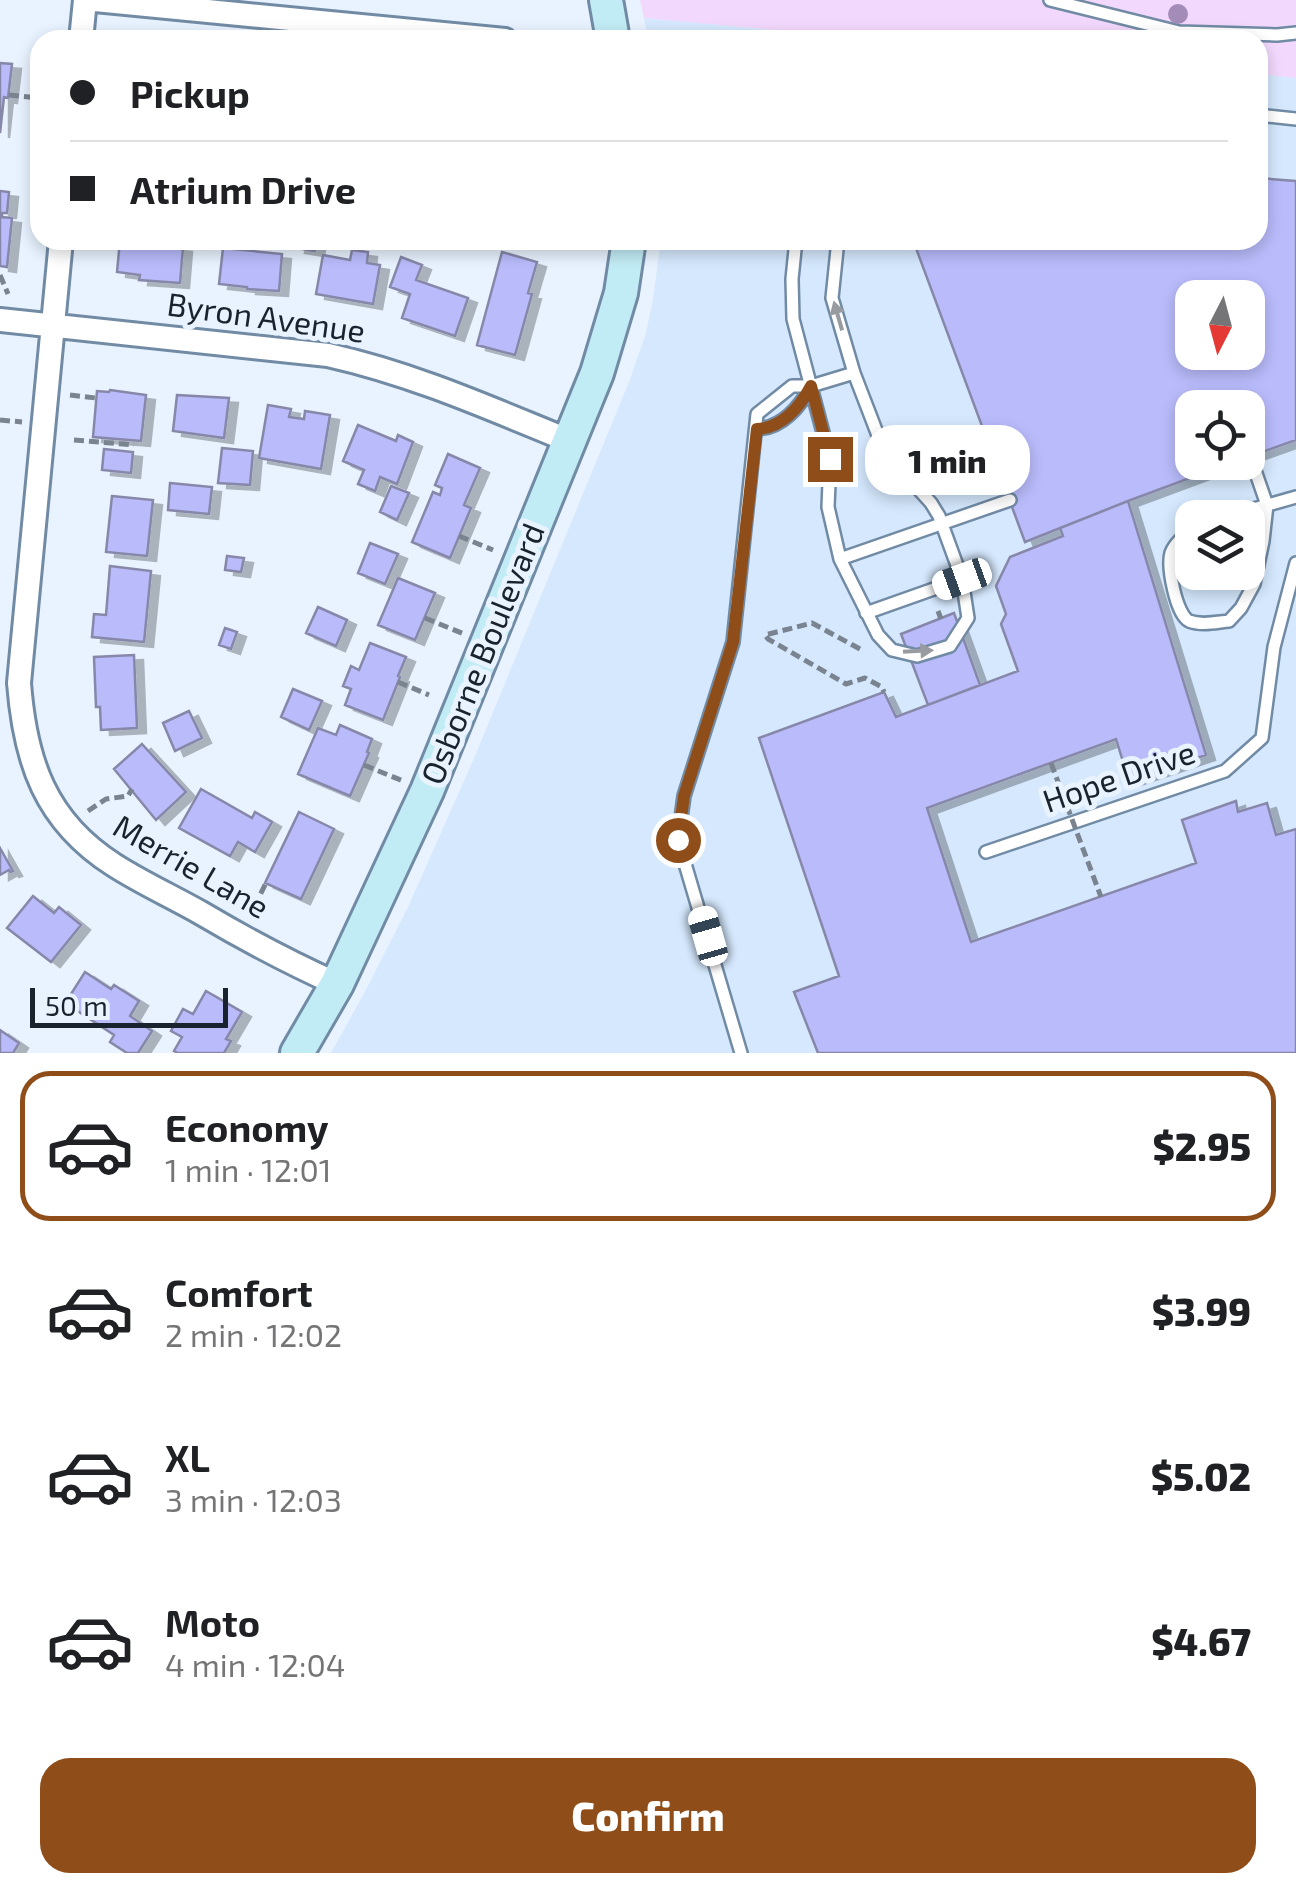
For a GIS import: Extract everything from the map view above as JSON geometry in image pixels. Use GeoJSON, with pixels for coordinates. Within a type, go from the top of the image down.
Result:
{"type":"FeatureCollection","features":[{"type":"Feature","properties":{"kind":"street"},"geometry":{"type":"LineString","coordinates":[[82,30],[86,0]]}},
{"type":"Feature","properties":{"kind":"street"},"geometry":{"type":"LineString","coordinates":[[95,0],[402,30]]}},
{"type":"Feature","properties":{"kind":"street"},"geometry":{"type":"LineString","coordinates":[[606,0],[612,30]]}},
{"type":"Feature","properties":{"kind":"street","name":"Merrie Lane"},"geometry":{"type":"LineString","coordinates":[[60,250],[20,683],[22,722],[35,770],[58,812],[96,853],[337,984]]}},
{"type":"Feature","properties":{"kind":"street","name":"Osborne Boulevard"},"geometry":{"type":"LineString","coordinates":[[296,1053],[337,984],[427,791],[570,441],[610,333],[627,250]]}},
{"type":"Feature","properties":{"kind":"street","name":"Byron Avenue"},"geometry":{"type":"LineString","coordinates":[[0,320],[328,355],[378,366],[570,441]]}},
{"type":"Feature","properties":{"kind":"lane"},"geometry":{"type":"LineString","coordinates":[[1050,0],[1171,30]]}},
{"type":"Feature","properties":{"kind":"lane"},"geometry":{"type":"LineString","coordinates":[[1268,35],[1296,33]]}},
{"type":"Feature","properties":{"kind":"lane"},"geometry":{"type":"LineString","coordinates":[[1268,116],[1296,119]]}},
{"type":"Feature","properties":{"kind":"lane"},"geometry":{"type":"LineString","coordinates":[[795,250],[793,319],[830,459],[828,507],[840,559],[878,634],[892,650],[917,656],[950,646],[968,618],[962,579],[943,524],[931,504],[884,451],[854,373],[832,298],[837,250]]}},
{"type":"Feature","properties":{"kind":"lane"},"geometry":{"type":"LineString","coordinates":[[741,1053],[678,840],[684,796],[733,642],[757,414],[792,386],[811,386],[854,373]]}},
{"type":"Feature","properties":{"kind":"lane"},"geometry":{"type":"LineString","coordinates":[[757,429],[772,429],[802,404],[811,386]]}},
{"type":"Feature","properties":{"kind":"lane"},"geometry":{"type":"LineString","coordinates":[[1258,480],[1267,505],[1265,524]]}},
{"type":"Feature","properties":{"kind":"lane"},"geometry":{"type":"LineString","coordinates":[[1267,505],[1296,497]]}},
{"type":"Feature","properties":{"kind":"lane"},"geometry":{"type":"LineString","coordinates":[[840,559],[1010,500]]}},
{"type":"Feature","properties":{"kind":"lane"},"geometry":{"type":"LineString","coordinates":[[1175,545],[1169,565],[1175,588]]}},
{"type":"Feature","properties":{"kind":"lane","name":"Hope Drive"},"geometry":{"type":"LineString","coordinates":[[986,852],[1226,771],[1262,738],[1274,647],[1296,563]]}},
{"type":"Feature","properties":{"kind":"lane"},"geometry":{"type":"LineString","coordinates":[[866,612],[962,579]]}},
{"type":"Feature","properties":{"kind":"lane"},"geometry":{"type":"LineString","coordinates":[[1176,590],[1182,614],[1188,620],[1205,624],[1230,621],[1251,590]]}},
{"type":"Feature","properties":{"kind":"path"},"geometry":{"type":"LineString","coordinates":[[8,95],[30,97]]}},
{"type":"Feature","properties":{"kind":"path"},"geometry":{"type":"LineString","coordinates":[[0,275],[8,294]]}},
{"type":"Feature","properties":{"kind":"path"},"geometry":{"type":"LineString","coordinates":[[74,440],[134,445]]}},
{"type":"Feature","properties":{"kind":"path"},"geometry":{"type":"LineString","coordinates":[[459,536],[520,562]]}},
{"type":"Feature","properties":{"kind":"path"},"geometry":{"type":"LineString","coordinates":[[424,618],[487,644]]}},
{"type":"Feature","properties":{"kind":"path"},"geometry":{"type":"LineString","coordinates":[[860,649],[812,623],[765,635],[846,684],[865,678],[884,692]]}},
{"type":"Feature","properties":{"kind":"path"},"geometry":{"type":"LineString","coordinates":[[398,682],[428,695]]}},
{"type":"Feature","properties":{"kind":"path"},"geometry":{"type":"LineString","coordinates":[[1051,762],[1101,896]]}},
{"type":"Feature","properties":{"kind":"path"},"geometry":{"type":"LineString","coordinates":[[364,765],[427,791]]}},
{"type":"Feature","properties":{"kind":"path"},"geometry":{"type":"LineString","coordinates":[[72,828],[106,798],[128,796],[132,790]]}},
{"type":"Feature","properties":{"kind":"path"},"geometry":{"type":"LineString","coordinates":[[254,907],[266,883]]}},
{"type":"Feature","properties":{"kind":"shaded area"},"geometry":{"type":"Polygon","coordinates":[[[640,0],[1296,0],[1296,78],[1268,75],[1268,30],[774,30],[644,18],[640,0]]]}},
{"type":"Feature","properties":{"kind":"shaded area"},"geometry":{"type":"Polygon","coordinates":[[[644,18],[774,30],[646,30],[644,18]]]}},
{"type":"Feature","properties":{"kind":"shaded area"},"geometry":{"type":"Polygon","coordinates":[[[1268,75],[1296,78],[1296,1053],[331,1053],[409,905],[475,756],[646,333],[660,250],[1268,250],[1268,75]]]}},
{"type":"Feature","properties":{"kind":"building"},"geometry":{"type":"Polygon","coordinates":[[[0,63],[12,64],[0,133],[0,63]]]}},
{"type":"Feature","properties":{"kind":"building"},"geometry":{"type":"Polygon","coordinates":[[[1268,179],[1296,181],[1296,440],[1265,451],[1265,390],[1175,390],[1175,480],[1185,480],[1025,542],[917,250],[1268,250],[1268,179]]]}},
{"type":"Feature","properties":{"kind":"building"},"geometry":{"type":"Polygon","coordinates":[[[0,191],[9,192],[7,213],[2,213],[2,217],[12,218],[7,267],[0,266],[0,191]]]}},
{"type":"Feature","properties":{"kind":"building"},"geometry":{"type":"Polygon","coordinates":[[[119,250],[183,250],[180,283],[139,280],[140,275],[117,272],[119,250]]]}},
{"type":"Feature","properties":{"kind":"building"},"geometry":{"type":"Polygon","coordinates":[[[223,250],[282,254],[279,291],[219,284],[223,250]]]}},
{"type":"Feature","properties":{"kind":"building"},"geometry":{"type":"Polygon","coordinates":[[[352,250],[368,252],[367,263],[380,265],[373,304],[316,294],[323,255],[350,260],[352,250]]]}},
{"type":"Feature","properties":{"kind":"building"},"geometry":{"type":"Polygon","coordinates":[[[502,252],[537,262],[515,355],[477,345],[502,252]]]}},
{"type":"Feature","properties":{"kind":"building"},"geometry":{"type":"Polygon","coordinates":[[[401,257],[422,265],[416,280],[468,298],[455,336],[402,318],[410,294],[390,287],[401,257]]]}},
{"type":"Feature","properties":{"kind":"building"},"geometry":{"type":"Polygon","coordinates":[[[97,391],[146,395],[141,441],[93,437],[97,391]]]}},
{"type":"Feature","properties":{"kind":"building"},"geometry":{"type":"Polygon","coordinates":[[[177,395],[229,398],[224,438],[173,431],[177,395]]]}},
{"type":"Feature","properties":{"kind":"building"},"geometry":{"type":"Polygon","coordinates":[[[268,405],[291,409],[289,417],[304,419],[305,411],[330,415],[321,469],[259,458],[268,405]]]}},
{"type":"Feature","properties":{"kind":"building"},"geometry":{"type":"Polygon","coordinates":[[[358,425],[396,441],[398,435],[413,442],[397,484],[380,477],[375,491],[358,484],[364,470],[343,461],[358,425]]]}},
{"type":"Feature","properties":{"kind":"building"},"geometry":{"type":"Polygon","coordinates":[[[222,448],[253,451],[250,485],[218,483],[222,448]]]}},
{"type":"Feature","properties":{"kind":"building"},"geometry":{"type":"Polygon","coordinates":[[[104,449],[133,452],[131,473],[102,470],[104,449]]]}},
{"type":"Feature","properties":{"kind":"building"},"geometry":{"type":"Polygon","coordinates":[[[448,454],[480,468],[464,505],[471,508],[450,558],[412,542],[433,492],[440,495],[442,488],[435,485],[448,454]]]}},
{"type":"Feature","properties":{"kind":"building"},"geometry":{"type":"Polygon","coordinates":[[[170,483],[212,487],[209,514],[168,510],[170,483]]]}},
{"type":"Feature","properties":{"kind":"building"},"geometry":{"type":"Polygon","coordinates":[[[391,486],[409,493],[397,520],[380,512],[391,486]]]}},
{"type":"Feature","properties":{"kind":"building"},"geometry":{"type":"Polygon","coordinates":[[[112,496],[153,500],[147,556],[106,552],[112,496]]]}},
{"type":"Feature","properties":{"kind":"building"},"geometry":{"type":"Polygon","coordinates":[[[1128,501],[1206,755],[1129,781],[1116,739],[927,808],[971,942],[1196,863],[1182,820],[1236,801],[1238,812],[1267,803],[1276,835],[1296,829],[1296,1053],[818,1053],[794,992],[839,976],[759,738],[884,692],[896,717],[1018,671],[1001,624],[1006,614],[996,586],[1010,557],[1063,536],[1060,528],[1128,501]]]}},
{"type":"Feature","properties":{"kind":"building"},"geometry":{"type":"Polygon","coordinates":[[[370,543],[398,554],[385,584],[358,573],[370,543]]]}},
{"type":"Feature","properties":{"kind":"building"},"geometry":{"type":"Polygon","coordinates":[[[227,556],[244,558],[241,572],[225,570],[227,556]]]}},
{"type":"Feature","properties":{"kind":"building"},"geometry":{"type":"Polygon","coordinates":[[[110,566],[151,571],[144,642],[92,637],[94,614],[106,615],[110,566]]]}},
{"type":"Feature","properties":{"kind":"building"},"geometry":{"type":"Polygon","coordinates":[[[398,578],[435,593],[415,640],[378,625],[398,578]]]}},
{"type":"Feature","properties":{"kind":"building"},"geometry":{"type":"Polygon","coordinates":[[[318,607],[347,620],[336,646],[306,633],[318,607]]]}},
{"type":"Feature","properties":{"kind":"building"},"geometry":{"type":"Polygon","coordinates":[[[954,613],[980,685],[928,705],[901,634],[954,613]]]}},
{"type":"Feature","properties":{"kind":"building"},"geometry":{"type":"Polygon","coordinates":[[[225,628],[237,632],[231,649],[219,645],[225,628]]]}},
{"type":"Feature","properties":{"kind":"building"},"geometry":{"type":"Polygon","coordinates":[[[370,643],[406,657],[383,720],[345,705],[351,689],[343,686],[351,666],[359,670],[370,643]]]}},
{"type":"Feature","properties":{"kind":"building"},"geometry":{"type":"Polygon","coordinates":[[[134,655],[137,728],[101,730],[94,657],[134,655]]]}},
{"type":"Feature","properties":{"kind":"building"},"geometry":{"type":"Polygon","coordinates":[[[293,689],[322,701],[309,730],[281,717],[293,689]]]}},
{"type":"Feature","properties":{"kind":"building"},"geometry":{"type":"Polygon","coordinates":[[[189,711],[202,738],[175,751],[163,723],[189,711]]]}},
{"type":"Feature","properties":{"kind":"building"},"geometry":{"type":"Polygon","coordinates":[[[340,725],[372,739],[350,796],[298,774],[318,728],[336,735],[340,725]]]}},
{"type":"Feature","properties":{"kind":"building"},"geometry":{"type":"Polygon","coordinates":[[[142,744],[186,792],[156,820],[114,769],[142,744]]]}},
{"type":"Feature","properties":{"kind":"building"},"geometry":{"type":"Polygon","coordinates":[[[201,789],[252,818],[255,812],[272,822],[255,852],[238,842],[230,856],[179,828],[201,789]]]}},
{"type":"Feature","properties":{"kind":"building"},"geometry":{"type":"Polygon","coordinates":[[[299,812],[334,829],[301,899],[265,883],[299,812]]]}},
{"type":"Feature","properties":{"kind":"building"},"geometry":{"type":"Polygon","coordinates":[[[0,848],[13,871],[0,875],[0,848]]]}},
{"type":"Feature","properties":{"kind":"building"},"geometry":{"type":"Polygon","coordinates":[[[33,896],[54,913],[59,907],[81,925],[51,962],[7,928],[33,896]]]}},
{"type":"Feature","properties":{"kind":"building"},"geometry":{"type":"Polygon","coordinates":[[[85,972],[139,1001],[130,1016],[152,1031],[138,1053],[127,1053],[110,1042],[114,1035],[73,1008],[77,1002],[69,997],[85,972]]]}},
{"type":"Feature","properties":{"kind":"building"},"geometry":{"type":"Polygon","coordinates":[[[206,991],[242,1012],[226,1039],[231,1041],[224,1053],[178,1053],[174,1051],[182,1037],[171,1031],[183,1009],[193,1014],[206,991]]]}},
{"type":"Feature","properties":{"kind":"building"},"geometry":{"type":"Polygon","coordinates":[[[0,1030],[19,1043],[13,1053],[0,1053],[0,1030]]]}},
{"type":"Feature","properties":{"kind":"route"},"geometry":{"type":"LineString","coordinates":[[678,840],[684,796],[733,642],[757,429],[772,429],[802,404],[811,386],[830,459]]}}]}
